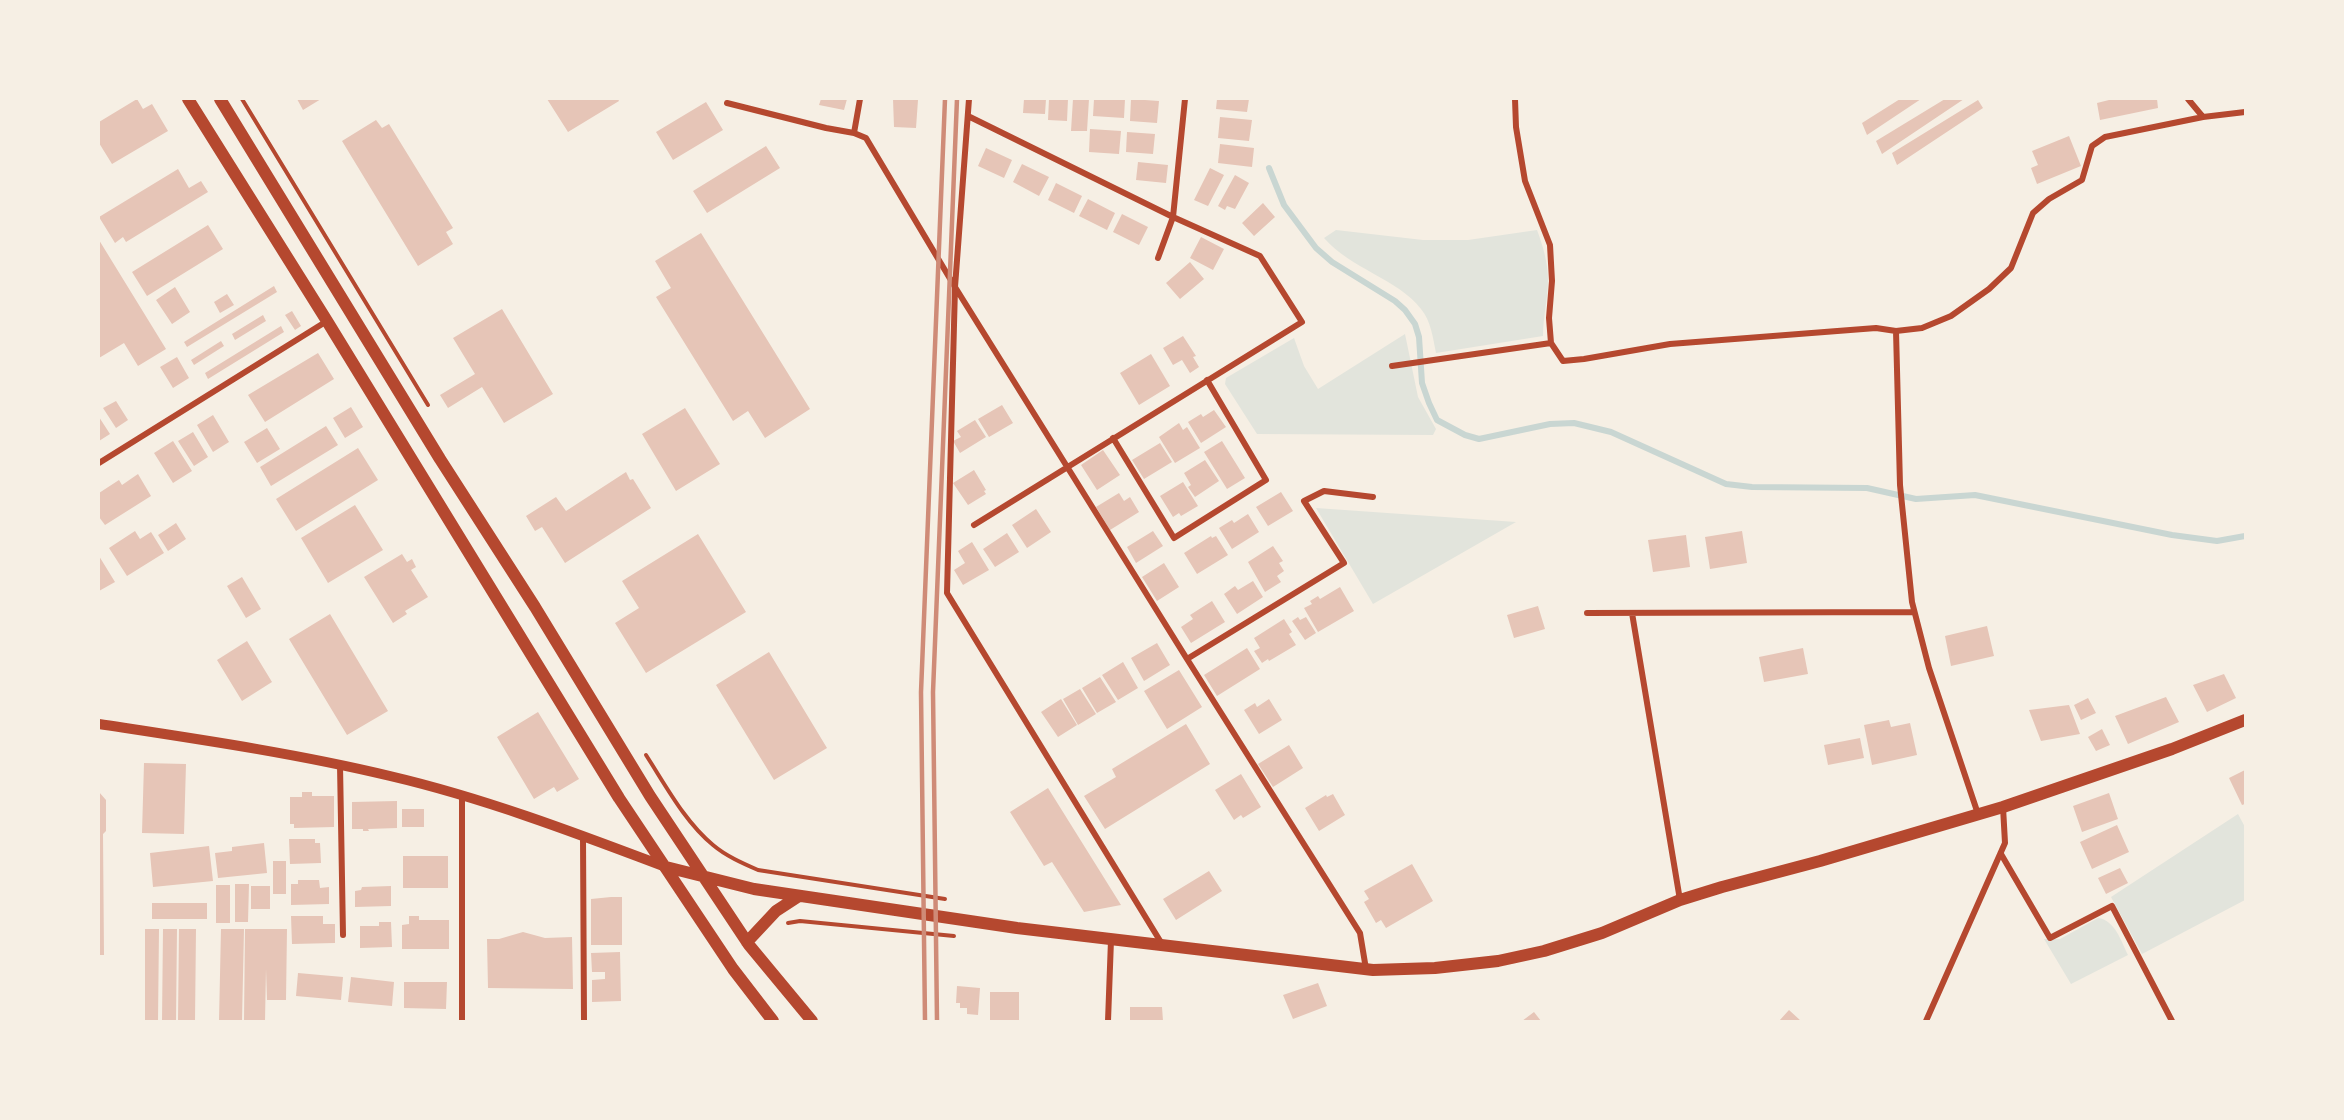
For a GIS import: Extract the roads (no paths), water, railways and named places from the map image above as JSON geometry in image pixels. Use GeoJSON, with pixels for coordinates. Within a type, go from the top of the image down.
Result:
{"type":"FeatureCollection","features":[{"type":"Feature","properties":{"kind":"main road"},"geometry":{"type":"LineString","coordinates":[[188,99],[327,321],[619,798],[733,969],[773,1021]]}},
{"type":"Feature","properties":{"kind":"main road"},"geometry":{"type":"LineString","coordinates":[[220,99],[650,796],[747,942],[812,1021]]}},
{"type":"Feature","properties":{"kind":"main road"},"geometry":{"type":"LineString","coordinates":[[666,867],[702,874],[754,889],[1111,940],[1366,969],[1435,968],[1498,961],[1544,951],[1602,933],[1680,900],[2003,807],[2172,749],[2245,720]]}},
{"type":"Feature","properties":{"kind":"main road"},"geometry":{"type":"LineString","coordinates":[[747,942],[776,911],[799,896]]}},
{"type":"Feature","properties":{"kind":"street"},"geometry":{"type":"LineString","coordinates":[[854,133],[860,99]]}},
{"type":"Feature","properties":{"kind":"street"},"geometry":{"type":"LineString","coordinates":[[969,99],[955,287],[947,593],[1164,946]]}},
{"type":"Feature","properties":{"kind":"street"},"geometry":{"type":"LineString","coordinates":[[1158,258],[1173,217],[1185,99]]}},
{"type":"Feature","properties":{"kind":"street"},"geometry":{"type":"LineString","coordinates":[[1515,99],[1516,127],[1525,181],[1550,245],[1551,343],[1563,361],[1670,344],[1876,328],[1896,331],[1922,328],[1951,316],[1989,289],[2011,268],[2033,213],[2049,199],[2082,180],[2092,146],[2105,137],[2203,117],[2245,112]]}},
{"type":"Feature","properties":{"kind":"street"},"geometry":{"type":"LineString","coordinates":[[2188,99],[2203,117]]}},
{"type":"Feature","properties":{"kind":"street"},"geometry":{"type":"LineString","coordinates":[[727,103],[825,128],[854,133],[866,138],[955,287],[1360,933],[1366,969]]}},
{"type":"Feature","properties":{"kind":"street"},"geometry":{"type":"LineString","coordinates":[[968,116],[1173,217],[1260,256],[1302,322],[974,525]]}},
{"type":"Feature","properties":{"kind":"street"},"geometry":{"type":"LineString","coordinates":[[99,463],[327,321]]}},
{"type":"Feature","properties":{"kind":"street"},"geometry":{"type":"LineString","coordinates":[[1896,331],[1900,485],[1914,612],[1929,668],[1978,815]]}},
{"type":"Feature","properties":{"kind":"street"},"geometry":{"type":"LineString","coordinates":[[1392,366],[1551,343]]}},
{"type":"Feature","properties":{"kind":"street"},"geometry":{"type":"LineString","coordinates":[[1113,438],[1174,538],[1266,480],[1207,380]]}},
{"type":"Feature","properties":{"kind":"street"},"geometry":{"type":"LineString","coordinates":[[1187,659],[1344,563],[1304,501],[1324,491],[1373,497]]}},
{"type":"Feature","properties":{"kind":"street"},"geometry":{"type":"LineString","coordinates":[[1587,613],[1914,612]]}},
{"type":"Feature","properties":{"kind":"street"},"geometry":{"type":"LineString","coordinates":[[1632,613],[1680,900]]}},
{"type":"Feature","properties":{"kind":"street"},"geometry":{"type":"LineString","coordinates":[[99,724],[282,752],[392,777],[520,814],[666,867]]}},
{"type":"Feature","properties":{"kind":"street"},"geometry":{"type":"LineString","coordinates":[[340,765],[343,935]]}},
{"type":"Feature","properties":{"kind":"street"},"geometry":{"type":"LineString","coordinates":[[462,797],[462,1021]]}},
{"type":"Feature","properties":{"kind":"street"},"geometry":{"type":"LineString","coordinates":[[1926,1021],[2005,843],[2003,807]]}},
{"type":"Feature","properties":{"kind":"street"},"geometry":{"type":"LineString","coordinates":[[583,837],[584,1021]]}},
{"type":"Feature","properties":{"kind":"street"},"geometry":{"type":"LineString","coordinates":[[2001,854],[2050,938],[2112,906],[2172,1021]]}},
{"type":"Feature","properties":{"kind":"street"},"geometry":{"type":"LineString","coordinates":[[1108,1021],[1111,940]]}},
{"type":"Feature","properties":{"kind":"waterway"},"geometry":{"type":"LineString","coordinates":[[1269,168],[1284,205],[1316,248],[1332,262],[1395,301],[1405,310],[1415,324],[1419,337],[1422,383],[1437,420],[1465,435],[1479,439],[1550,424],[1574,423],[1611,432],[1726,484],[1752,487],[1867,488],[1916,499],[1975,495],[2172,535],[2217,541],[2245,536]]}},
{"type":"Feature","properties":{"kind":"railway"},"geometry":{"type":"LineString","coordinates":[[925,1021],[921,692],[945,99]]}},
{"type":"Feature","properties":{"kind":"railway"},"geometry":{"type":"LineString","coordinates":[[937,1021],[933,692],[957,99]]}}]}
